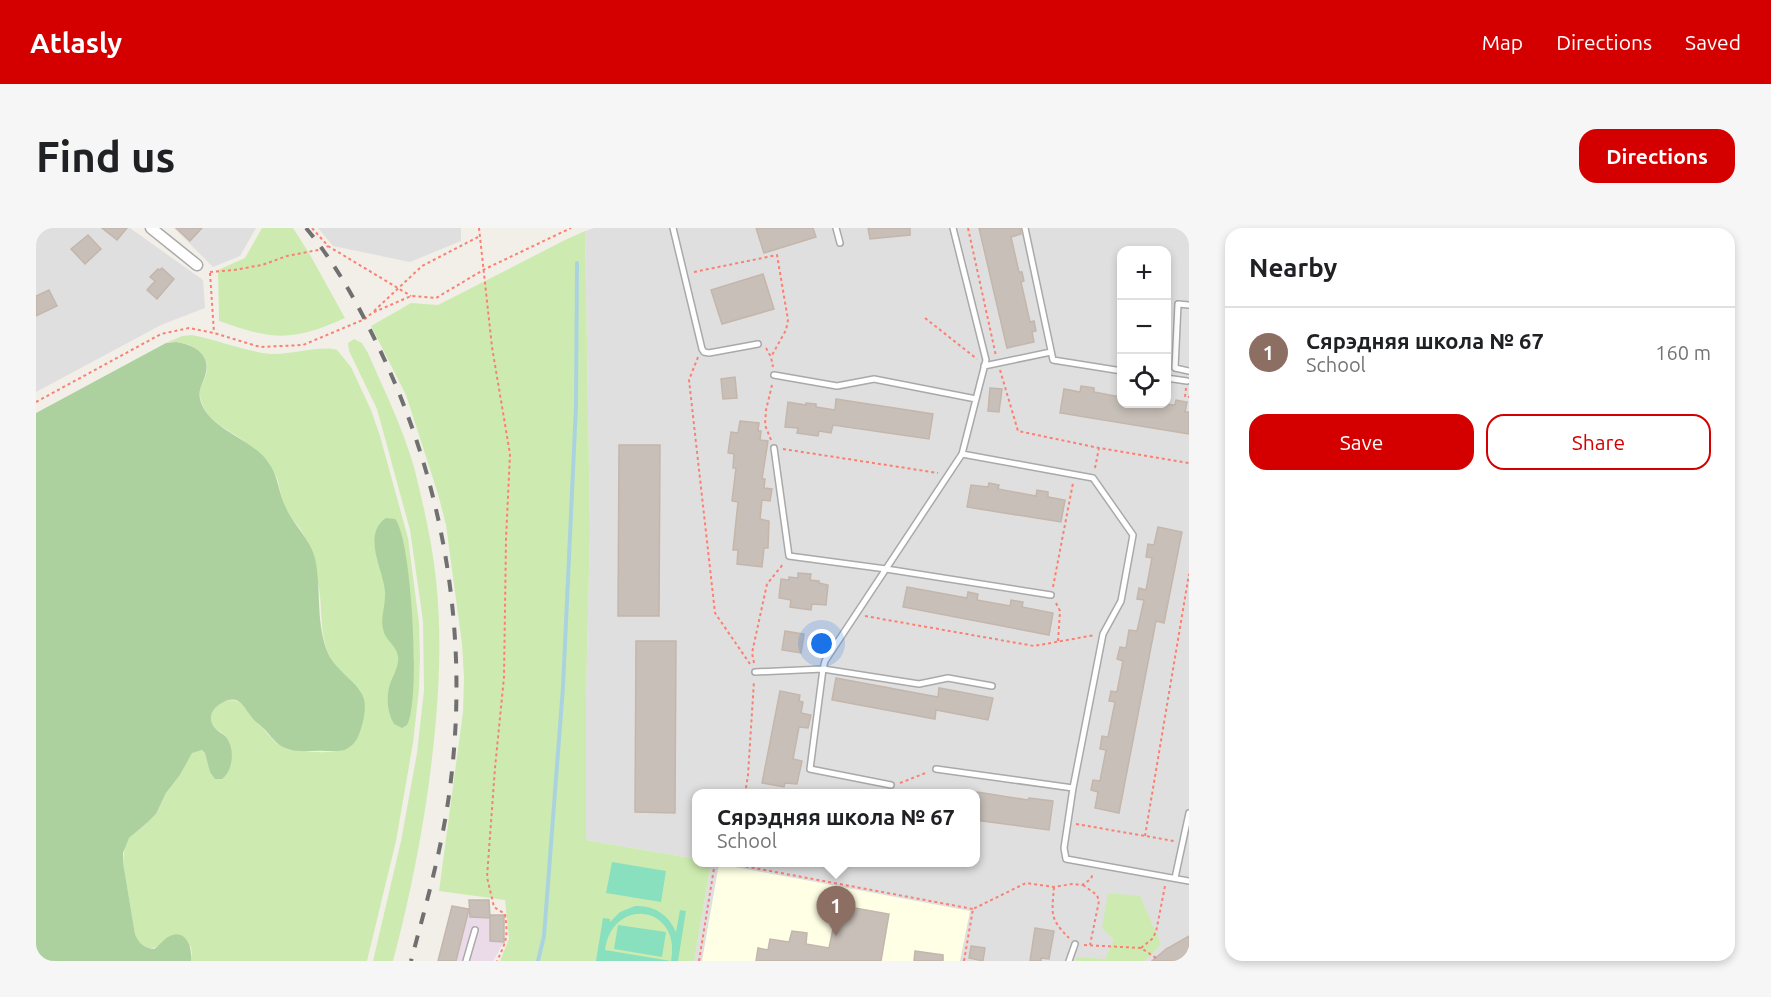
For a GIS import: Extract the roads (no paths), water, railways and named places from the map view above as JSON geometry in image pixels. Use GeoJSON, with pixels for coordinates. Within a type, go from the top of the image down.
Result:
{"type":"FeatureCollection","features":[{"type":"Feature","properties":{"kind":"street"},"geometry":{"type":"LineString","coordinates":[[151,228],[197,265]]}},
{"type":"Feature","properties":{"kind":"lane"},"geometry":{"type":"LineString","coordinates":[[673,228],[704,352],[758,344]]}},
{"type":"Feature","properties":{"kind":"lane"},"geometry":{"type":"LineString","coordinates":[[837,228],[840,243]]}},
{"type":"Feature","properties":{"kind":"lane"},"geometry":{"type":"LineString","coordinates":[[893,785],[810,769],[825,661],[962,454],[986,360],[953,228]]}},
{"type":"Feature","properties":{"kind":"lane"},"geometry":{"type":"LineString","coordinates":[[1025,228],[1053,360],[1117,370]]}},
{"type":"Feature","properties":{"kind":"lane"},"geometry":{"type":"LineString","coordinates":[[1189,305],[1178,304],[1175,368],[1189,371]]}},
{"type":"Feature","properties":{"kind":"lane"},"geometry":{"type":"LineString","coordinates":[[984,366],[1051,352]]}},
{"type":"Feature","properties":{"kind":"lane"},"geometry":{"type":"LineString","coordinates":[[774,375],[837,386],[874,379],[976,399]]}},
{"type":"Feature","properties":{"kind":"lane"},"geometry":{"type":"LineString","coordinates":[[1171,379],[1187,381]]}},
{"type":"Feature","properties":{"kind":"lane"},"geometry":{"type":"LineString","coordinates":[[774,448],[789,556],[1051,595]]}},
{"type":"Feature","properties":{"kind":"lane"},"geometry":{"type":"LineString","coordinates":[[962,454],[1093,478],[1133,535],[1121,601],[1103,634],[1073,788],[1064,848],[1066,860],[1189,881]]}},
{"type":"Feature","properties":{"kind":"lane"},"geometry":{"type":"LineString","coordinates":[[755,672],[823,669],[919,684],[948,678],[992,686]]}},
{"type":"Feature","properties":{"kind":"lane"},"geometry":{"type":"LineString","coordinates":[[936,769],[1073,788]]}},
{"type":"Feature","properties":{"kind":"lane"},"geometry":{"type":"LineString","coordinates":[[1175,878],[1189,813]]}},
{"type":"Feature","properties":{"kind":"lane"},"geometry":{"type":"LineString","coordinates":[[466,961],[475,930]]}},
{"type":"Feature","properties":{"kind":"lane"},"geometry":{"type":"LineString","coordinates":[[1069,961],[1075,944]]}},
{"type":"Feature","properties":{"kind":"waterway"},"geometry":{"type":"LineString","coordinates":[[538,961],[544,936],[563,687],[576,406],[577,263]]}},
{"type":"Feature","properties":{"kind":"railway"},"geometry":{"type":"LineString","coordinates":[[306,228],[327,256],[355,301],[379,348],[402,402],[422,457],[437,513],[448,570],[454,627],[456,686],[454,744],[441,842],[411,961]]}},
{"type":"Feature","properties":{"kind":"place","name":"Сярэдняя школа № 67"},"geometry":{"type":"Point","coordinates":[836,936]}}]}
